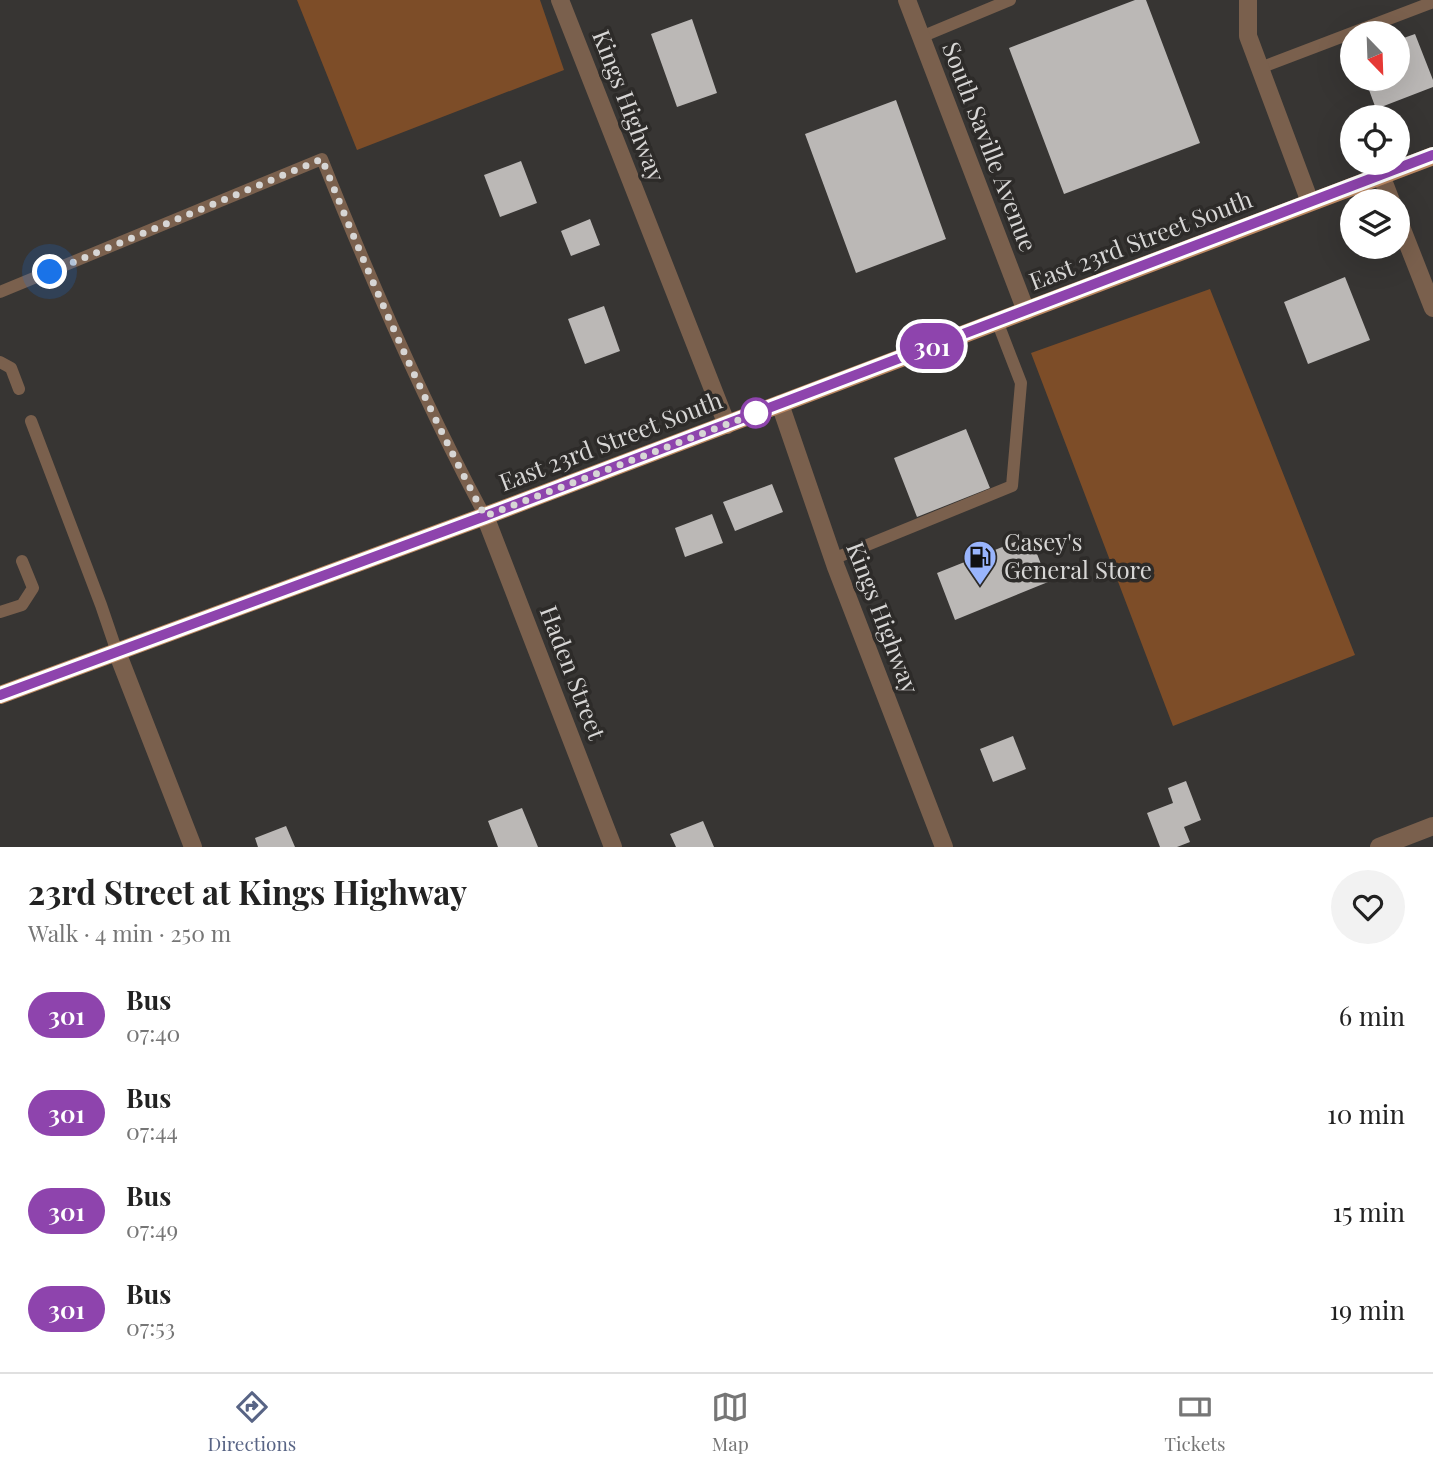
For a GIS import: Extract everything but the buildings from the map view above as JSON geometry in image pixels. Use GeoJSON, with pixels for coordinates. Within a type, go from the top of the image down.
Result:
{"type":"FeatureCollection","features":[{"type":"Feature","properties":{"kind":"main road","name":"East 23rd Street South"},"geometry":{"type":"LineString","coordinates":[[1410,164],[1433,156]]}},
{"type":"Feature","properties":{"kind":"main road","name":"East 23rd Street South"},"geometry":{"type":"LineString","coordinates":[[0,695],[727,425],[1381,175]]}},
{"type":"Feature","properties":{"kind":"street","name":"Kings Highway"},"geometry":{"type":"LineString","coordinates":[[560,0],[727,425]]}},
{"type":"Feature","properties":{"kind":"street","name":"South Saville Avenue"},"geometry":{"type":"LineString","coordinates":[[907,0],[1026,310]]}},
{"type":"Feature","properties":{"kind":"street"},"geometry":{"type":"LineString","coordinates":[[1248,0],[1248,36],[1310,202]]}},
{"type":"Feature","properties":{"kind":"street"},"geometry":{"type":"LineString","coordinates":[[1381,175],[1386,189]]}},
{"type":"Feature","properties":{"kind":"street"},"geometry":{"type":"LineString","coordinates":[[1410,250],[1433,308]]}},
{"type":"Feature","properties":{"kind":"street","name":"Kings Highway"},"geometry":{"type":"LineString","coordinates":[[780,404],[833,559],[944,847]]}},
{"type":"Feature","properties":{"kind":"street","name":"Haden Street"},"geometry":{"type":"LineString","coordinates":[[485,516],[613,847]]}},
{"type":"Feature","properties":{"kind":"street"},"geometry":{"type":"LineString","coordinates":[[117,652],[193,847]]}},
{"type":"Feature","properties":{"kind":"street"},"geometry":{"type":"LineString","coordinates":[[1378,847],[1433,826]]}},
{"type":"Feature","properties":{"kind":"lane"},"geometry":{"type":"LineString","coordinates":[[920,37],[1010,0]]}},
{"type":"Feature","properties":{"kind":"lane"},"geometry":{"type":"LineString","coordinates":[[1260,68],[1433,2]]}},
{"type":"Feature","properties":{"kind":"lane"},"geometry":{"type":"LineString","coordinates":[[0,292],[322,159],[375,291],[460,471],[485,516]]}},
{"type":"Feature","properties":{"kind":"lane"},"geometry":{"type":"LineString","coordinates":[[833,559],[1012,486],[1021,383],[997,321]]}},
{"type":"Feature","properties":{"kind":"lane"},"geometry":{"type":"LineString","coordinates":[[0,362],[11,368],[19,389]]}},
{"type":"Feature","properties":{"kind":"lane"},"geometry":{"type":"LineString","coordinates":[[31,421],[117,652]]}},
{"type":"Feature","properties":{"kind":"lane"},"geometry":{"type":"LineString","coordinates":[[0,612],[22,605],[33,588],[22,561]]}},
{"type":"Feature","properties":{"kind":"shaded area"},"geometry":{"type":"Polygon","coordinates":[[[297,0],[540,0],[564,70],[357,150],[297,0]]]}},
{"type":"Feature","properties":{"kind":"shaded area"},"geometry":{"type":"Polygon","coordinates":[[[1210,289],[1355,655],[1173,726],[1031,353],[1210,289]]]}},
{"type":"Feature","properties":{"kind":"bus line","name":"301"},"geometry":{"type":"LineString","coordinates":[[0,695],[485,516],[1433,155]]}},
{"type":"Feature","properties":{"kind":"place","name":"Casey's General Store"},"geometry":{"type":"Point","coordinates":[980,587]}},
{"type":"Feature","properties":{"kind":"route"},"geometry":{"type":"LineString","coordinates":[[50,272],[322,159],[375,291],[460,471],[485,516],[762,411],[756,413]]}}]}
